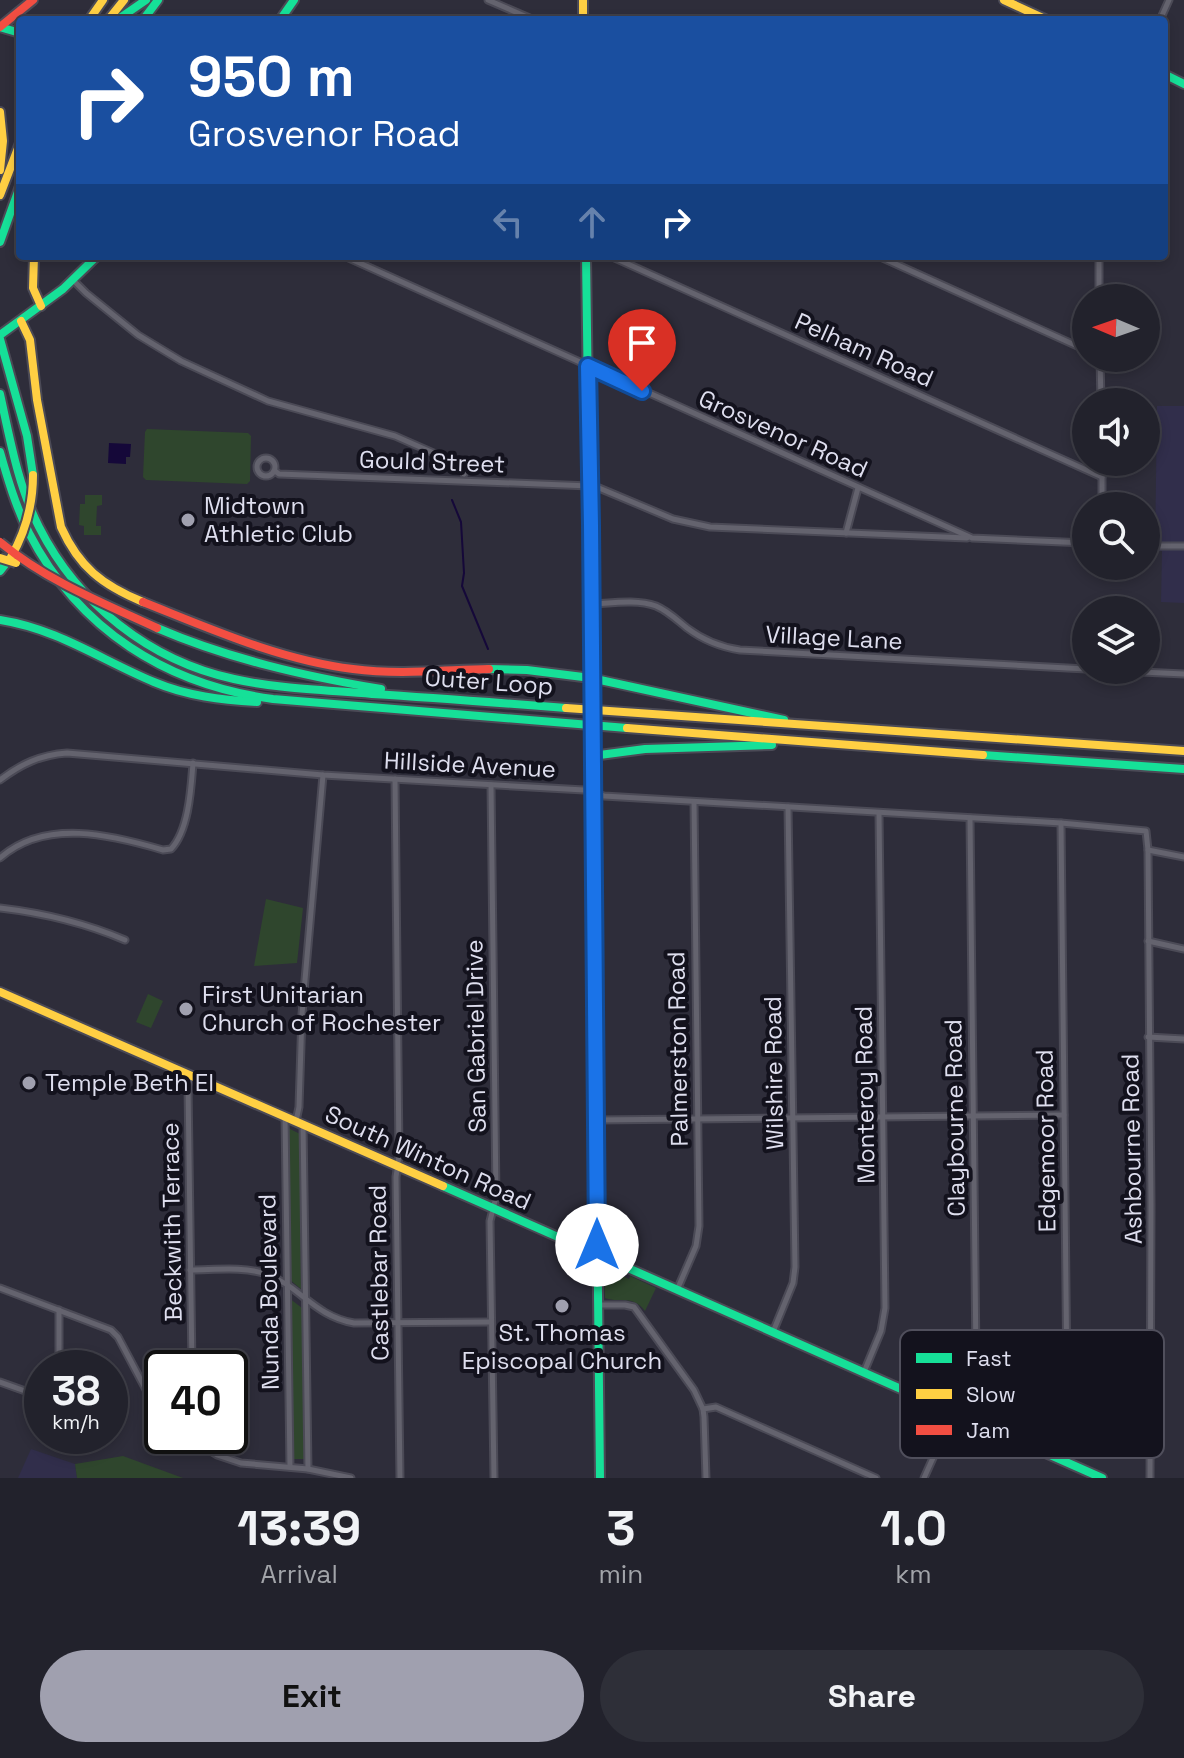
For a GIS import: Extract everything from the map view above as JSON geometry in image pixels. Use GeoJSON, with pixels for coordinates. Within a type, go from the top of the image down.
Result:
{"type":"FeatureCollection","features":[{"type":"Feature","properties":{"kind":"main road"},"geometry":{"type":"LineString","coordinates":[[0,27],[33,0]]}},
{"type":"Feature","properties":{"kind":"main road"},"geometry":{"type":"LineString","coordinates":[[111,16],[124,0]]}},
{"type":"Feature","properties":{"kind":"main road"},"geometry":{"type":"LineString","coordinates":[[124,16],[146,0]]}},
{"type":"Feature","properties":{"kind":"main road"},"geometry":{"type":"LineString","coordinates":[[1004,0],[1038,16]]}},
{"type":"Feature","properties":{"kind":"main road"},"geometry":{"type":"LineString","coordinates":[[0,112],[3,135],[0,170]]}},
{"type":"Feature","properties":{"kind":"main road"},"geometry":{"type":"LineString","coordinates":[[0,195],[16,153]]}},
{"type":"Feature","properties":{"kind":"main road"},"geometry":{"type":"LineString","coordinates":[[0,242],[16,197]]}},
{"type":"Feature","properties":{"kind":"main road"},"geometry":{"type":"LineString","coordinates":[[34,260],[32,287],[41,306]]}},
{"type":"Feature","properties":{"kind":"main road"},"geometry":{"type":"LineString","coordinates":[[0,571],[11,557],[28,519],[33,475],[27,436],[0,337],[73,280],[93,260]]}},
{"type":"Feature","properties":{"kind":"main road"},"geometry":{"type":"LineString","coordinates":[[586,260],[600,1478]]}},
{"type":"Feature","properties":{"kind":"main road"},"geometry":{"type":"LineString","coordinates":[[21,321],[30,340],[37,400],[60,524],[77,558],[105,584],[121,593],[248,643],[331,665],[405,672],[508,669],[591,678],[818,727]]}},
{"type":"Feature","properties":{"kind":"main road","name":"Outer Loop"},"geometry":{"type":"LineString","coordinates":[[0,394],[19,477],[40,530],[58,559],[78,586],[128,632],[187,665],[241,681],[297,688],[1184,751]]}},
{"type":"Feature","properties":{"kind":"main road","name":"Outer Loop"},"geometry":{"type":"LineString","coordinates":[[0,453],[17,508],[42,558],[76,603],[118,641],[157,665],[208,686],[252,696],[331,705],[1184,769]]}},
{"type":"Feature","properties":{"kind":"main road"},"geometry":{"type":"LineString","coordinates":[[0,542],[53,578],[210,650],[280,671],[444,698]]}},
{"type":"Feature","properties":{"kind":"main road"},"geometry":{"type":"LineString","coordinates":[[0,558],[53,578]]}},
{"type":"Feature","properties":{"kind":"main road"},"geometry":{"type":"LineString","coordinates":[[0,620],[40,628],[141,676],[190,694],[238,701],[331,705]]}},
{"type":"Feature","properties":{"kind":"main road"},"geometry":{"type":"LineString","coordinates":[[592,756],[645,749],[817,743]]}},
{"type":"Feature","properties":{"kind":"main road","name":"South Winton Road"},"geometry":{"type":"LineString","coordinates":[[0,992],[900,1389]]}},
{"type":"Feature","properties":{"kind":"main road","name":"South Winton Road"},"geometry":{"type":"LineString","coordinates":[[1056,1458],[1102,1478]]}},
{"type":"Feature","properties":{"kind":"street"},"geometry":{"type":"LineString","coordinates":[[488,0],[525,16]]}},
{"type":"Feature","properties":{"kind":"street","name":"Grosvenor Road"},"geometry":{"type":"LineString","coordinates":[[353,260],[972,538],[1072,542]]}},
{"type":"Feature","properties":{"kind":"street","name":"Pelham Road"},"geometry":{"type":"LineString","coordinates":[[619,260],[1102,477]]}},
{"type":"Feature","properties":{"kind":"street"},"geometry":{"type":"LineString","coordinates":[[887,260],[1072,344]]}},
{"type":"Feature","properties":{"kind":"street"},"geometry":{"type":"LineString","coordinates":[[1099,260],[1099,284]]}},
{"type":"Feature","properties":{"kind":"street"},"geometry":{"type":"LineString","coordinates":[[73,280],[138,335],[181,361],[268,401],[384,431],[460,464],[464,474]]}},
{"type":"Feature","properties":{"kind":"street","name":"Gould Street"},"geometry":{"type":"LineString","coordinates":[[275,471],[279,474],[590,486],[695,525],[972,538]]}},
{"type":"Feature","properties":{"kind":"street"},"geometry":{"type":"LineString","coordinates":[[1102,477],[1102,492]]}},
{"type":"Feature","properties":{"kind":"street"},"geometry":{"type":"LineString","coordinates":[[846,533],[858,488]]}},
{"type":"Feature","properties":{"kind":"street"},"geometry":{"type":"LineString","coordinates":[[1160,546],[1184,546]]}},
{"type":"Feature","properties":{"kind":"street","name":"Village Lane"},"geometry":{"type":"LineString","coordinates":[[592,604],[641,603],[656,606],[701,638],[740,650],[1072,668]]}},
{"type":"Feature","properties":{"kind":"street"},"geometry":{"type":"LineString","coordinates":[[1160,673],[1184,674]]}},
{"type":"Feature","properties":{"kind":"street","name":"Hillside Avenue"},"geometry":{"type":"LineString","coordinates":[[0,780],[27,762],[67,753],[323,775],[584,790],[604,796],[1144,829],[1148,850]]}},
{"type":"Feature","properties":{"kind":"street"},"geometry":{"type":"LineString","coordinates":[[0,858],[24,843],[43,836],[62,834],[103,835],[169,850],[177,842],[184,824],[193,763]]}},
{"type":"Feature","properties":{"kind":"street","name":"Nunda Boulevard"},"geometry":{"type":"LineString","coordinates":[[308,1469],[299,1107],[302,1014],[323,775]]}},
{"type":"Feature","properties":{"kind":"street","name":"Castlebar Road"},"geometry":{"type":"LineString","coordinates":[[395,779],[400,1478]]}},
{"type":"Feature","properties":{"kind":"street","name":"San Gabriel Drive"},"geometry":{"type":"LineString","coordinates":[[491,785],[496,1197],[490,1221],[494,1478]]}},
{"type":"Feature","properties":{"kind":"street","name":"Palmerston Road"},"geometry":{"type":"LineString","coordinates":[[676,1291],[698,1237],[694,802]]}},
{"type":"Feature","properties":{"kind":"street","name":"Wilshire Road"},"geometry":{"type":"LineString","coordinates":[[772,1333],[795,1274],[788,807]]}},
{"type":"Feature","properties":{"kind":"street","name":"Monteroy Road"},"geometry":{"type":"LineString","coordinates":[[863,1373],[885,1316],[879,813]]}},
{"type":"Feature","properties":{"kind":"street","name":"Claybourne Road"},"geometry":{"type":"LineString","coordinates":[[970,818],[976,1330]]}},
{"type":"Feature","properties":{"kind":"street","name":"Edgemoor Road"},"geometry":{"type":"LineString","coordinates":[[1061,823],[1066,1330]]}},
{"type":"Feature","properties":{"kind":"street"},"geometry":{"type":"LineString","coordinates":[[1148,850],[1184,857]]}},
{"type":"Feature","properties":{"kind":"street","name":"Ashbourne Road"},"geometry":{"type":"LineString","coordinates":[[1148,850],[1151,1330]]}},
{"type":"Feature","properties":{"kind":"street"},"geometry":{"type":"LineString","coordinates":[[0,908],[72,921],[125,940]]}},
{"type":"Feature","properties":{"kind":"street"},"geometry":{"type":"LineString","coordinates":[[1148,941],[1184,949]]}},
{"type":"Feature","properties":{"kind":"street"},"geometry":{"type":"LineString","coordinates":[[1148,1037],[1184,1039]]}},
{"type":"Feature","properties":{"kind":"street","name":"Beckwith Terrace"},"geometry":{"type":"LineString","coordinates":[[191,1076],[188,1086],[192,1350]]}},
{"type":"Feature","properties":{"kind":"street"},"geometry":{"type":"LineString","coordinates":[[596,1120],[1064,1115]]}},
{"type":"Feature","properties":{"kind":"street","name":"Nunda Boulevard"},"geometry":{"type":"LineString","coordinates":[[285,1116],[290,1467]]}},
{"type":"Feature","properties":{"kind":"street"},"geometry":{"type":"LineString","coordinates":[[190,1270],[253,1271],[269,1275],[339,1321],[397,1324],[491,1322]]}},
{"type":"Feature","properties":{"kind":"street"},"geometry":{"type":"LineString","coordinates":[[0,1288],[114,1332],[144,1386]]}},
{"type":"Feature","properties":{"kind":"street"},"geometry":{"type":"LineString","coordinates":[[598,1305],[630,1305],[638,1311],[694,1390],[703,1409],[706,1478]]}},
{"type":"Feature","properties":{"kind":"street"},"geometry":{"type":"LineString","coordinates":[[59,1310],[59,1350]]}},
{"type":"Feature","properties":{"kind":"street"},"geometry":{"type":"LineString","coordinates":[[0,1382],[24,1391]]}},
{"type":"Feature","properties":{"kind":"street"},"geometry":{"type":"LineString","coordinates":[[703,1409],[716,1407],[876,1478]]}},
{"type":"Feature","properties":{"kind":"street"},"geometry":{"type":"LineString","coordinates":[[217,1454],[241,1463],[308,1469],[351,1478]]}},
{"type":"Feature","properties":{"kind":"street","name":"Claybourne Road"},"geometry":{"type":"LineString","coordinates":[[924,1478],[933,1458]]}},
{"type":"Feature","properties":{"kind":"street","name":"Ashbourne Road"},"geometry":{"type":"LineString","coordinates":[[1150,1458],[1150,1478]]}},
{"type":"Feature","properties":{"kind":"street"},"geometry":{"type":"LineString","coordinates":[[299,1468],[299,1478]]}},
{"type":"Feature","properties":{"kind":"shaded area"},"geometry":{"type":"Polygon","coordinates":[[[1160,406],[1184,406],[1184,603],[1161,602],[1160,492],[1156,492],[1156,476],[1160,476],[1160,406]]]}},
{"type":"Feature","properties":{"kind":"shaded area"},"geometry":{"type":"Polygon","coordinates":[[[109,443],[131,444],[126,464],[108,463],[109,443]]]}},
{"type":"Feature","properties":{"kind":"shaded area"},"geometry":{"type":"Polygon","coordinates":[[[29,1454],[46,1454],[75,1464],[77,1478],[18,1478],[29,1454]]]}},
{"type":"Feature","properties":{"kind":"green space"},"geometry":{"type":"Polygon","coordinates":[[[147,429],[248,433],[251,436],[250,481],[247,484],[146,480],[143,477],[147,429]]]}},
{"type":"Feature","properties":{"kind":"green space"},"geometry":{"type":"Polygon","coordinates":[[[85,495],[102,495],[102,505],[97,506],[96,526],[101,526],[101,535],[84,535],[84,526],[79,525],[80,504],[85,504],[85,495]]]}},
{"type":"Feature","properties":{"kind":"green space"},"geometry":{"type":"Polygon","coordinates":[[[266,899],[303,908],[297,963],[254,966],[266,899]]]}},
{"type":"Feature","properties":{"kind":"green space"},"geometry":{"type":"Polygon","coordinates":[[[148,994],[163,1001],[151,1028],[136,1022],[148,994]]]}},
{"type":"Feature","properties":{"kind":"green space"},"geometry":{"type":"Polygon","coordinates":[[[288,1128],[300,1134],[301,1289],[289,1279],[288,1128]]]}},
{"type":"Feature","properties":{"kind":"green space"},"geometry":{"type":"Polygon","coordinates":[[[612,1271],[656,1288],[645,1311],[631,1301],[605,1298],[604,1272],[612,1271]]]}},
{"type":"Feature","properties":{"kind":"green space"},"geometry":{"type":"Polygon","coordinates":[[[289,1298],[302,1308],[305,1459],[292,1459],[289,1298]]]}},
{"type":"Feature","properties":{"kind":"green space"},"geometry":{"type":"Polygon","coordinates":[[[123,1456],[183,1478],[77,1478],[75,1464],[123,1456]]]}},
{"type":"Feature","properties":{"kind":"waterway"},"geometry":{"type":"LineString","coordinates":[[452,500],[461,522],[462,586],[488,649]]}},
{"type":"Feature","properties":{"kind":"traffic: fast"},"geometry":{"type":"LineString","coordinates":[[123,16],[146,0]]}},
{"type":"Feature","properties":{"kind":"traffic: fast"},"geometry":{"type":"LineString","coordinates":[[146,16],[158,0]]}},
{"type":"Feature","properties":{"kind":"traffic: fast"},"geometry":{"type":"LineString","coordinates":[[283,16],[294,0]]}},
{"type":"Feature","properties":{"kind":"traffic: fast"},"geometry":{"type":"LineString","coordinates":[[0,27],[16,32]]}},
{"type":"Feature","properties":{"kind":"traffic: fast"},"geometry":{"type":"LineString","coordinates":[[1168,76],[1184,84]]}},
{"type":"Feature","properties":{"kind":"traffic: fast"},"geometry":{"type":"LineString","coordinates":[[0,242],[16,197]]}},
{"type":"Feature","properties":{"kind":"traffic: fast"},"geometry":{"type":"LineString","coordinates":[[0,335],[63,289],[93,260]]}},
{"type":"Feature","properties":{"kind":"traffic: fast"},"geometry":{"type":"LineString","coordinates":[[586,260],[592,693]]}},
{"type":"Feature","properties":{"kind":"traffic: fast"},"geometry":{"type":"LineString","coordinates":[[0,339],[27,436],[33,475]]}},
{"type":"Feature","properties":{"kind":"traffic: fast"},"geometry":{"type":"LineString","coordinates":[[0,394],[25,495],[55,555],[96,604],[146,643],[203,670],[268,685],[566,708]]}},
{"type":"Feature","properties":{"kind":"traffic: fast"},"geometry":{"type":"LineString","coordinates":[[0,452],[24,523],[49,567],[73,598],[100,624],[162,666],[197,681],[273,699],[627,728]]}},
{"type":"Feature","properties":{"kind":"traffic: fast"},"geometry":{"type":"LineString","coordinates":[[0,571],[11,557]]}},
{"type":"Feature","properties":{"kind":"traffic: fast"},"geometry":{"type":"LineString","coordinates":[[0,620],[41,630],[166,687],[205,696],[257,702]]}},
{"type":"Feature","properties":{"kind":"traffic: fast"},"geometry":{"type":"LineString","coordinates":[[157,628],[267,665],[381,689]]}},
{"type":"Feature","properties":{"kind":"traffic: fast"},"geometry":{"type":"LineString","coordinates":[[489,669],[591,678]]}},
{"type":"Feature","properties":{"kind":"traffic: fast"},"geometry":{"type":"LineString","coordinates":[[591,678],[784,720]]}},
{"type":"Feature","properties":{"kind":"traffic: fast"},"geometry":{"type":"LineString","coordinates":[[592,742],[600,1478]]}},
{"type":"Feature","properties":{"kind":"traffic: fast"},"geometry":{"type":"LineString","coordinates":[[592,756],[645,749],[772,745]]}},
{"type":"Feature","properties":{"kind":"traffic: fast"},"geometry":{"type":"LineString","coordinates":[[983,755],[1184,769]]}},
{"type":"Feature","properties":{"kind":"traffic: fast"},"geometry":{"type":"LineString","coordinates":[[443,1186],[900,1388]]}},
{"type":"Feature","properties":{"kind":"traffic: fast"},"geometry":{"type":"LineString","coordinates":[[1057,1458],[1102,1478]]}},
{"type":"Feature","properties":{"kind":"traffic: slow"},"geometry":{"type":"LineString","coordinates":[[92,16],[103,0]]}},
{"type":"Feature","properties":{"kind":"traffic: slow"},"geometry":{"type":"LineString","coordinates":[[111,16],[124,0]]}},
{"type":"Feature","properties":{"kind":"traffic: slow"},"geometry":{"type":"LineString","coordinates":[[583,0],[583,16]]}},
{"type":"Feature","properties":{"kind":"traffic: slow"},"geometry":{"type":"LineString","coordinates":[[1004,0],[1038,16]]}},
{"type":"Feature","properties":{"kind":"traffic: slow"},"geometry":{"type":"LineString","coordinates":[[0,112],[3,141],[0,170]]}},
{"type":"Feature","properties":{"kind":"traffic: slow"},"geometry":{"type":"LineString","coordinates":[[0,195],[16,153]]}},
{"type":"Feature","properties":{"kind":"traffic: slow"},"geometry":{"type":"LineString","coordinates":[[34,260],[33,288],[41,306]]}},
{"type":"Feature","properties":{"kind":"traffic: slow"},"geometry":{"type":"LineString","coordinates":[[21,321],[30,340],[37,400],[61,527],[76,553],[93,573],[115,589],[143,602]]}},
{"type":"Feature","properties":{"kind":"traffic: slow"},"geometry":{"type":"LineString","coordinates":[[11,557],[28,518],[33,475]]}},
{"type":"Feature","properties":{"kind":"traffic: slow"},"geometry":{"type":"LineString","coordinates":[[0,558],[16,563]]}},
{"type":"Feature","properties":{"kind":"traffic: slow"},"geometry":{"type":"LineString","coordinates":[[566,708],[1184,751]]}},
{"type":"Feature","properties":{"kind":"traffic: slow"},"geometry":{"type":"LineString","coordinates":[[627,728],[983,755]]}},
{"type":"Feature","properties":{"kind":"traffic: slow"},"geometry":{"type":"LineString","coordinates":[[0,992],[443,1186]]}},
{"type":"Feature","properties":{"kind":"traffic: jam"},"geometry":{"type":"LineString","coordinates":[[0,27],[33,0]]}},
{"type":"Feature","properties":{"kind":"traffic: jam"},"geometry":{"type":"LineString","coordinates":[[0,542],[56,580],[157,628]]}},
{"type":"Feature","properties":{"kind":"traffic: jam"},"geometry":{"type":"LineString","coordinates":[[143,602],[246,642],[326,665],[387,672],[489,669]]}},
{"type":"Feature","properties":{"kind":"traffic: jam"},"geometry":{"type":"LineString","coordinates":[[592,693],[592,742]]}},
{"type":"Feature","properties":{"kind":"place","name":"Midtown Athletic Club"},"geometry":{"type":"Point","coordinates":[188,520]}},
{"type":"Feature","properties":{"kind":"place","name":"First Unitarian Church of Rochester"},"geometry":{"type":"Point","coordinates":[186,1009]}},
{"type":"Feature","properties":{"kind":"place","name":"Temple Beth El"},"geometry":{"type":"Point","coordinates":[29,1083]}},
{"type":"Feature","properties":{"kind":"place","name":"St. Thomas Episcopal Church"},"geometry":{"type":"Point","coordinates":[562,1306]}},
{"type":"Feature","properties":{"kind":"route"},"geometry":{"type":"LineString","coordinates":[[597,1245],[588,366],[642,391]]}}]}
